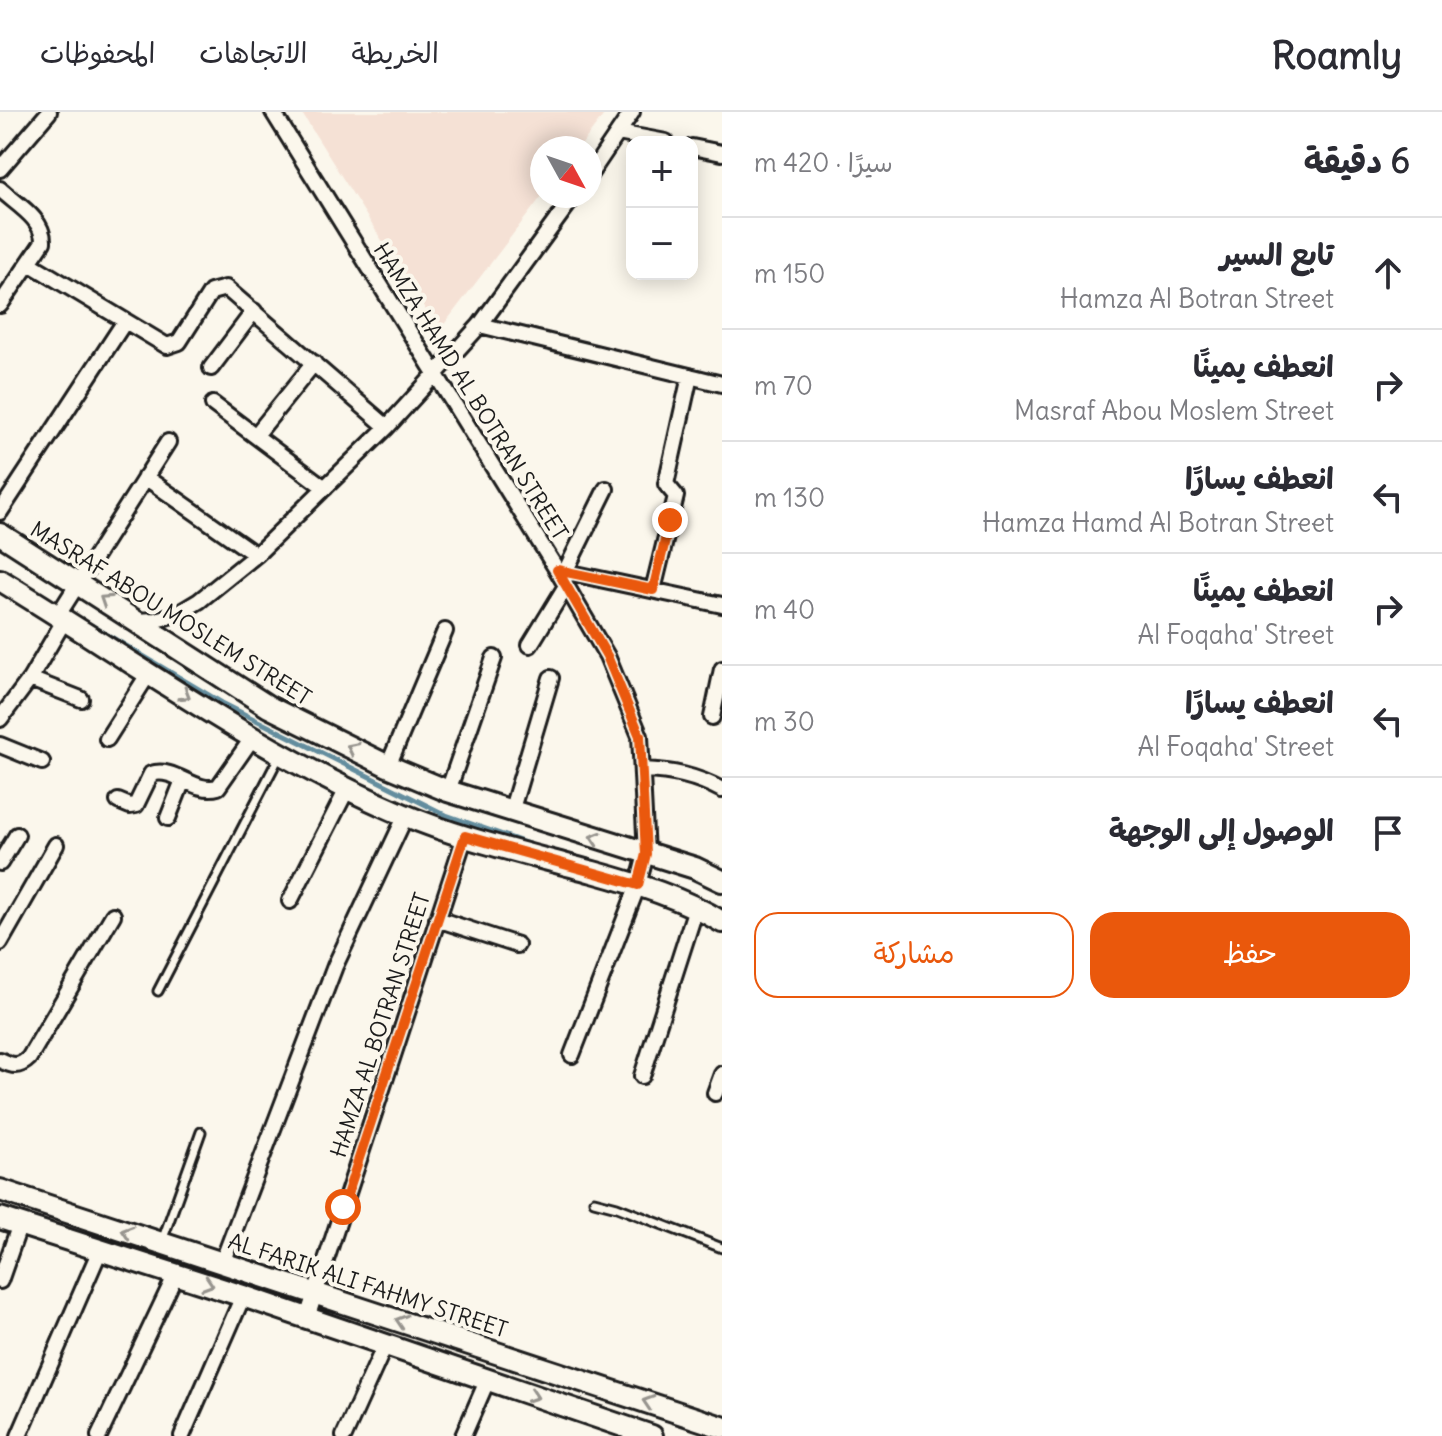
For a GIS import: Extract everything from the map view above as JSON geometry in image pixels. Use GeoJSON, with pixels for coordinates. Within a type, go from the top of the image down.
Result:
{"type":"FeatureCollection","features":[{"type":"Feature","properties":{"kind":"street","name":"HAMZA HAMD AL BOTRAN STREET"},"geometry":{"type":"LineString","coordinates":[[273,112],[563,576],[607,656],[640,736],[646,854],[638,885],[572,1055]]}},
{"type":"Feature","properties":{"kind":"street"},"geometry":{"type":"LineString","coordinates":[[602,156],[632,112]]}},
{"type":"Feature","properties":{"kind":"street"},"geometry":{"type":"LineString","coordinates":[[0,169],[45,113]]}},
{"type":"Feature","properties":{"kind":"street"},"geometry":{"type":"LineString","coordinates":[[618,133],[634,136]]}},
{"type":"Feature","properties":{"kind":"street"},"geometry":{"type":"LineString","coordinates":[[698,148],[722,153]]}},
{"type":"Feature","properties":{"kind":"street"},"geometry":{"type":"LineString","coordinates":[[0,189],[36,221],[43,232],[43,242],[1,303]]}},
{"type":"Feature","properties":{"kind":"street"},"geometry":{"type":"LineString","coordinates":[[136,621],[156,620],[179,613],[199,601],[256,555],[387,427],[480,325],[565,208]]}},
{"type":"Feature","properties":{"kind":"street"},"geometry":{"type":"LineString","coordinates":[[29,263],[161,344],[174,346],[211,292],[218,288],[233,292],[387,427]]}},
{"type":"Feature","properties":{"kind":"street"},"geometry":{"type":"LineString","coordinates":[[211,368],[254,311]]}},
{"type":"Feature","properties":{"kind":"street"},"geometry":{"type":"LineString","coordinates":[[0,512],[125,321]]}},
{"type":"Feature","properties":{"kind":"street"},"geometry":{"type":"LineString","coordinates":[[480,325],[722,384]]}},
{"type":"Feature","properties":{"kind":"street"},"geometry":{"type":"LineString","coordinates":[[256,435],[314,363]]}},
{"type":"Feature","properties":{"kind":"street"},"geometry":{"type":"LineString","coordinates":[[653,590],[676,496],[666,484],[690,376]]}},
{"type":"Feature","properties":{"kind":"street"},"geometry":{"type":"LineString","coordinates":[[213,404],[325,488]]}},
{"type":"Feature","properties":{"kind":"street"},"geometry":{"type":"LineString","coordinates":[[0,719],[30,679],[77,582],[168,442]]}},
{"type":"Feature","properties":{"kind":"street"},"geometry":{"type":"LineString","coordinates":[[145,477],[256,555]]}},
{"type":"Feature","properties":{"kind":"street"},"geometry":{"type":"LineString","coordinates":[[530,645],[606,489]]}},
{"type":"Feature","properties":{"kind":"street","name":"MASRAF ABOU MOSLEM STREET"},"geometry":{"type":"LineString","coordinates":[[0,534],[269,707],[388,766],[448,791],[695,868],[722,881]]}},
{"type":"Feature","properties":{"kind":"street"},"geometry":{"type":"LineString","coordinates":[[563,576],[722,605]]}},
{"type":"Feature","properties":{"kind":"street"},"geometry":{"type":"LineString","coordinates":[[0,580],[253,737],[347,789],[465,836],[638,885],[722,922]]}},
{"type":"Feature","properties":{"kind":"street"},"geometry":{"type":"LineString","coordinates":[[388,766],[445,631]]}},
{"type":"Feature","properties":{"kind":"street"},"geometry":{"type":"LineString","coordinates":[[107,739],[163,638]]}},
{"type":"Feature","properties":{"kind":"street"},"geometry":{"type":"LineString","coordinates":[[448,791],[494,658]]}},
{"type":"Feature","properties":{"kind":"street"},"geometry":{"type":"LineString","coordinates":[[712,717],[722,669]]}},
{"type":"Feature","properties":{"kind":"street"},"geometry":{"type":"LineString","coordinates":[[511,812],[551,678]]}},
{"type":"Feature","properties":{"kind":"street"},"geometry":{"type":"LineString","coordinates":[[30,679],[81,699]]}},
{"type":"Feature","properties":{"kind":"street"},"geometry":{"type":"LineString","coordinates":[[118,801],[136,805],[151,774],[157,772],[205,790],[218,787],[253,737]]}},
{"type":"Feature","properties":{"kind":"street"},"geometry":{"type":"LineString","coordinates":[[0,745],[42,762]]}},
{"type":"Feature","properties":{"kind":"street"},"geometry":{"type":"LineString","coordinates":[[643,770],[692,776],[722,790]]}},
{"type":"Feature","properties":{"kind":"street"},"geometry":{"type":"LineString","coordinates":[[168,818],[183,780]]}},
{"type":"Feature","properties":{"kind":"street"},"geometry":{"type":"LineString","coordinates":[[290,901],[347,789]]}},
{"type":"Feature","properties":{"kind":"street"},"geometry":{"type":"LineString","coordinates":[[222,1263],[335,966],[406,815]]}},
{"type":"Feature","properties":{"kind":"street"},"geometry":{"type":"LineString","coordinates":[[0,863],[17,835]]}},
{"type":"Feature","properties":{"kind":"street","name":"HAMZA AL BOTRAN STREET"},"geometry":{"type":"LineString","coordinates":[[307,1318],[465,836]]}},
{"type":"Feature","properties":{"kind":"street"},"geometry":{"type":"LineString","coordinates":[[0,943],[56,845]]}},
{"type":"Feature","properties":{"kind":"street"},"geometry":{"type":"LineString","coordinates":[[642,1076],[696,908]]}},
{"type":"Feature","properties":{"kind":"street"},"geometry":{"type":"LineString","coordinates":[[0,1060],[15,1066],[29,1058],[113,915]]}},
{"type":"Feature","properties":{"kind":"street"},"geometry":{"type":"LineString","coordinates":[[437,919],[517,945]]}},
{"type":"Feature","properties":{"kind":"street"},"geometry":{"type":"LineString","coordinates":[[715,1093],[722,1074]]}},
{"type":"Feature","properties":{"kind":"street","name":"AL FARIK ALI FAHMY STREET"},"geometry":{"type":"LineString","coordinates":[[0,1190],[722,1428]]}},
{"type":"Feature","properties":{"kind":"street"},"geometry":{"type":"LineString","coordinates":[[0,1218],[243,1296],[652,1436]]}},
{"type":"Feature","properties":{"kind":"street"},"geometry":{"type":"LineString","coordinates":[[0,1281],[20,1224]]}},
{"type":"Feature","properties":{"kind":"street"},"geometry":{"type":"LineString","coordinates":[[19,1436],[100,1250]]}},
{"type":"Feature","properties":{"kind":"street"},"geometry":{"type":"LineString","coordinates":[[99,1436],[176,1274]]}},
{"type":"Feature","properties":{"kind":"street"},"geometry":{"type":"LineString","coordinates":[[182,1436],[243,1296]]}},
{"type":"Feature","properties":{"kind":"street"},"geometry":{"type":"LineString","coordinates":[[344,1436],[385,1345]]}},
{"type":"Feature","properties":{"kind":"street"},"geometry":{"type":"LineString","coordinates":[[463,1436],[487,1381]]}},
{"type":"Feature","properties":{"kind":"street"},"geometry":{"type":"LineString","coordinates":[[719,1436],[722,1428]]}},
{"type":"Feature","properties":{"kind":"lane"},"geometry":{"type":"LineString","coordinates":[[158,991],[281,752]]}},
{"type":"Feature","properties":{"kind":"lane"},"geometry":{"type":"LineString","coordinates":[[161,1243],[201,1132]]}},
{"type":"Feature","properties":{"kind":"lane"},"geometry":{"type":"LineString","coordinates":[[594,1201],[722,1248]]}},
{"type":"Feature","properties":{"kind":"shaded area"},"geometry":{"type":"Polygon","coordinates":[[[301,112],[606,112],[588,136],[530,136],[530,208],[533,208],[439,331],[301,112]]]}},
{"type":"Feature","properties":{"kind":"waterway"},"geometry":{"type":"LineString","coordinates":[[79,618],[222,703],[446,815],[537,847]]}},
{"type":"Feature","properties":{"kind":"route"},"geometry":{"type":"LineString","coordinates":[[343,1207],[465,836],[638,885],[646,854],[640,736],[607,656],[557,570],[653,590],[670,520]]}}]}
